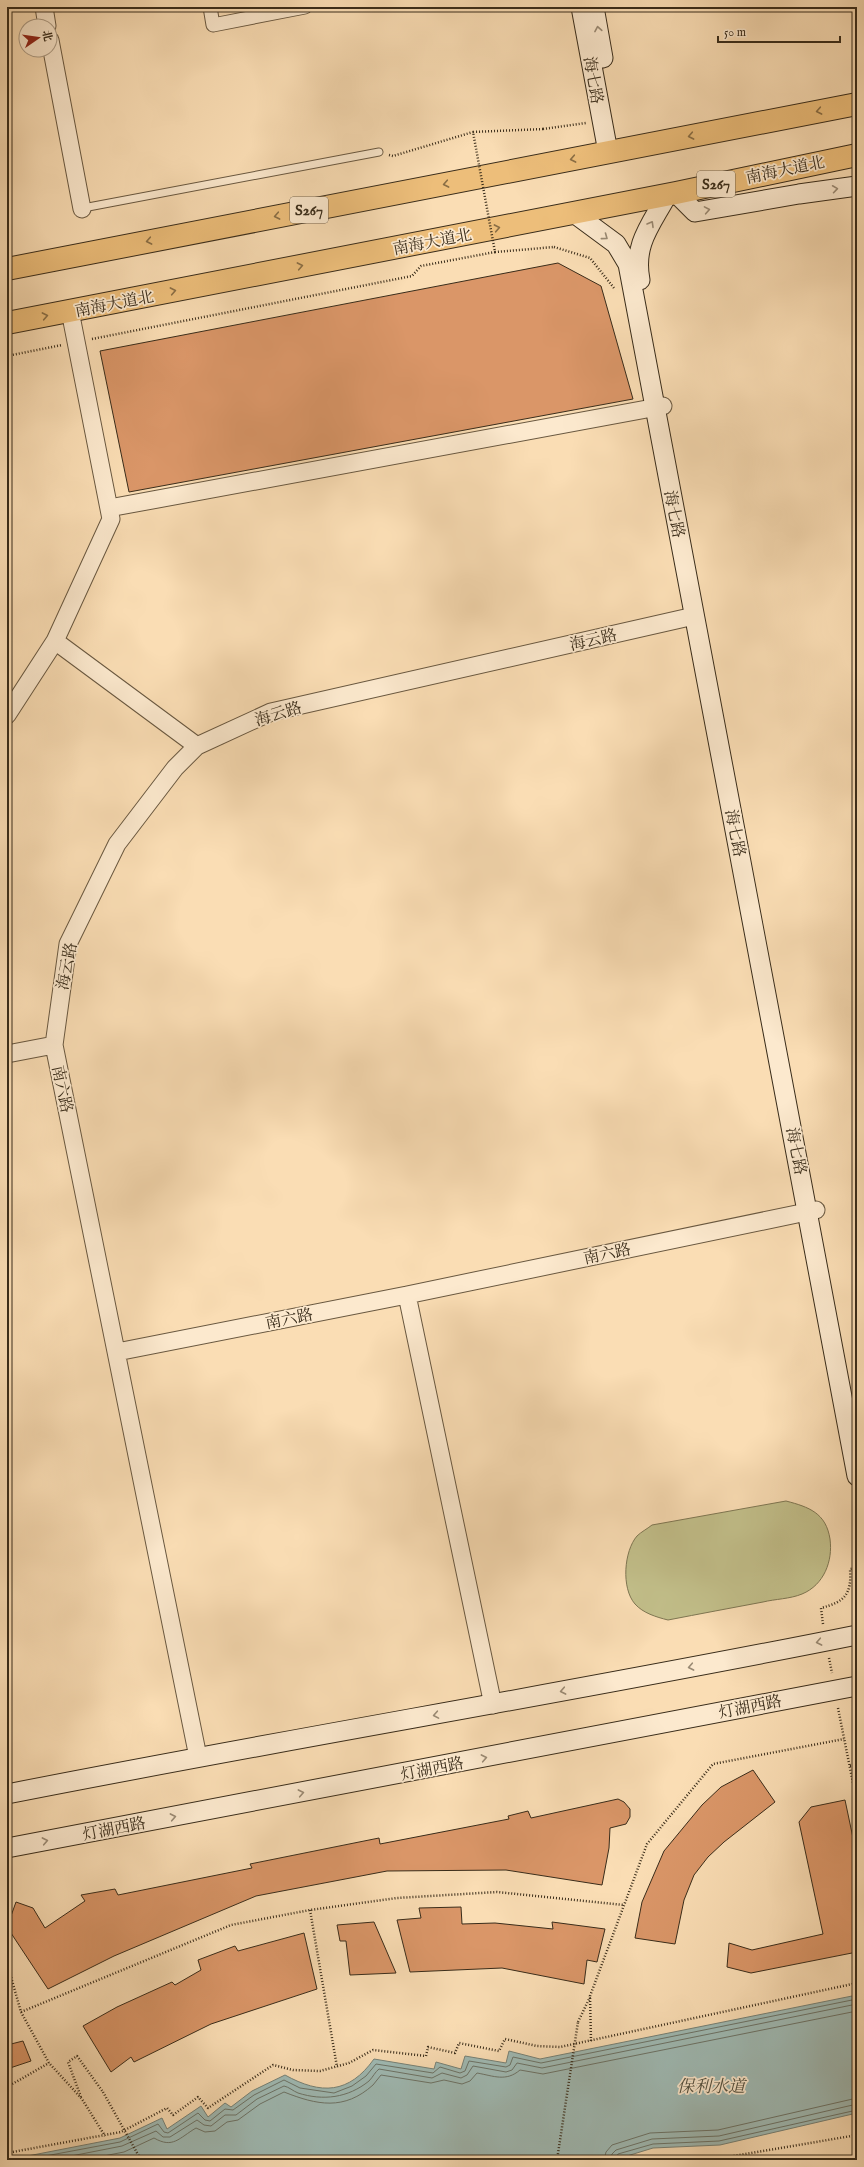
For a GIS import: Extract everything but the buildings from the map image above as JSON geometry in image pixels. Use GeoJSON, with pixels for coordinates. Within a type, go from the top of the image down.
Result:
{"type":"FeatureCollection","features":[{"type":"Feature","properties":{"kind":"highway","name":"S267"},"geometry":{"type":"LineString","coordinates":[[7,269],[857,104]]}},
{"type":"Feature","properties":{"kind":"highway","name":"南海大道北"},"geometry":{"type":"LineString","coordinates":[[7,323],[671,194],[857,155]]}},
{"type":"Feature","properties":{"kind":"main road","name":"海七路"},"geometry":{"type":"LineString","coordinates":[[581,7],[602,121],[614,151]]}},
{"type":"Feature","properties":{"kind":"main road","name":"海七路"},"geometry":{"type":"LineString","coordinates":[[594,7],[614,151]]}},
{"type":"Feature","properties":{"kind":"main road"},"geometry":{"type":"LineString","coordinates":[[671,194],[696,212],[799,194],[857,186]]}},
{"type":"Feature","properties":{"kind":"main road","name":"海七路"},"geometry":{"type":"LineString","coordinates":[[671,194],[641,241],[637,265],[694,616],[812,1211],[857,1429]]}},
{"type":"Feature","properties":{"kind":"main road","name":"海七路"},"geometry":{"type":"LineString","coordinates":[[574,213],[616,244],[628,264],[659,406],[812,1211],[857,1476]]}},
{"type":"Feature","properties":{"kind":"main road"},"geometry":{"type":"LineString","coordinates":[[7,1794],[198,1757],[493,1705],[857,1635]]}},
{"type":"Feature","properties":{"kind":"main road","name":"灯湖西路"},"geometry":{"type":"LineString","coordinates":[[7,1848],[857,1686]]}},
{"type":"Feature","properties":{"kind":"street"},"geometry":{"type":"LineString","coordinates":[[44,7],[46,18]]}},
{"type":"Feature","properties":{"kind":"street"},"geometry":{"type":"LineString","coordinates":[[210,7],[213,25],[305,7]]}},
{"type":"Feature","properties":{"kind":"street"},"geometry":{"type":"LineString","coordinates":[[53,58],[82,208]]}},
{"type":"Feature","properties":{"kind":"street"},"geometry":{"type":"LineString","coordinates":[[7,715],[55,641],[111,519],[70,311]]}},
{"type":"Feature","properties":{"kind":"street"},"geometry":{"type":"LineString","coordinates":[[109,508],[659,406]]}},
{"type":"Feature","properties":{"kind":"street","name":"海云路"},"geometry":{"type":"LineString","coordinates":[[54,1044],[68,944],[117,844],[175,768],[197,746],[271,712],[694,616]]}},
{"type":"Feature","properties":{"kind":"street"},"geometry":{"type":"LineString","coordinates":[[55,641],[197,746]]}},
{"type":"Feature","properties":{"kind":"street","name":"南六路"},"geometry":{"type":"LineString","coordinates":[[7,1054],[54,1044],[116,1352],[407,1295],[812,1211]]}},
{"type":"Feature","properties":{"kind":"street"},"geometry":{"type":"LineString","coordinates":[[407,1295],[493,1705]]}},
{"type":"Feature","properties":{"kind":"street"},"geometry":{"type":"LineString","coordinates":[[116,1352],[198,1757]]}},
{"type":"Feature","properties":{"kind":"lane"},"geometry":{"type":"LineString","coordinates":[[82,208],[379,152]]}},
{"type":"Feature","properties":{"kind":"path"},"geometry":{"type":"LineString","coordinates":[[393,156],[473,132],[543,129],[602,121]]}},
{"type":"Feature","properties":{"kind":"path"},"geometry":{"type":"LineString","coordinates":[[473,132],[495,252]]}},
{"type":"Feature","properties":{"kind":"path"},"geometry":{"type":"LineString","coordinates":[[7,356],[412,276],[420,266],[495,252],[554,247],[590,258],[617,293]]}},
{"type":"Feature","properties":{"kind":"path"},"geometry":{"type":"LineString","coordinates":[[558,2160],[578,2022],[590,1996],[646,1844],[713,1764],[844,1738]]}},
{"type":"Feature","properties":{"kind":"path"},"geometry":{"type":"LineString","coordinates":[[850,1766],[857,1765]]}},
{"type":"Feature","properties":{"kind":"path"},"geometry":{"type":"LineString","coordinates":[[21,2012],[231,1925],[310,1910],[397,1898],[497,1892],[624,1905]]}},
{"type":"Feature","properties":{"kind":"path"},"geometry":{"type":"LineString","coordinates":[[310,1910],[337,2067]]}},
{"type":"Feature","properties":{"kind":"path"},"geometry":{"type":"LineString","coordinates":[[7,1963],[21,2012],[50,2063],[82,2099],[105,2136]]}},
{"type":"Feature","properties":{"kind":"path"},"geometry":{"type":"LineString","coordinates":[[7,2153],[121,2132],[167,2108],[173,2115],[198,2097],[208,2108],[273,2065],[293,2070],[320,2071],[337,2067],[372,2050],[426,2056],[428,2046],[454,2053],[459,2043],[499,2051],[505,2039],[537,2046],[560,2047],[857,1983]]}},
{"type":"Feature","properties":{"kind":"path"},"geometry":{"type":"LineString","coordinates":[[590,1996],[592,2040]]}},
{"type":"Feature","properties":{"kind":"path"},"geometry":{"type":"LineString","coordinates":[[82,2099],[68,2062],[76,2056],[103,2092],[141,2160]]}},
{"type":"Feature","properties":{"kind":"path"},"geometry":{"type":"LineString","coordinates":[[7,2087],[50,2063]]}},
{"type":"Feature","properties":{"kind":"path"},"geometry":{"type":"LineString","coordinates":[[710,2160],[857,2135]]}},
{"type":"Feature","properties":{"kind":"shaded area"},"geometry":{"type":"Polygon","coordinates":[[[786,1501],[815,1512],[825,1523],[828,1530],[831,1547],[828,1564],[821,1578],[810,1590],[793,1597],[668,1620],[654,1616],[635,1604],[628,1589],[626,1570],[629,1551],[640,1533],[652,1525],[786,1501]]]}},
{"type":"Feature","properties":{"kind":"water","name":"保利水道"},"geometry":{"type":"Polygon","coordinates":[[[857,1995],[857,2113],[720,2145],[653,2148],[614,2160],[7,2160],[120,2138],[162,2118],[167,2129],[201,2106],[208,2117],[225,2103],[231,2107],[252,2091],[285,2075],[311,2086],[334,2088],[355,2079],[374,2059],[434,2069],[436,2062],[461,2069],[465,2056],[506,2063],[509,2051],[540,2059],[857,1995]]]}}]}
